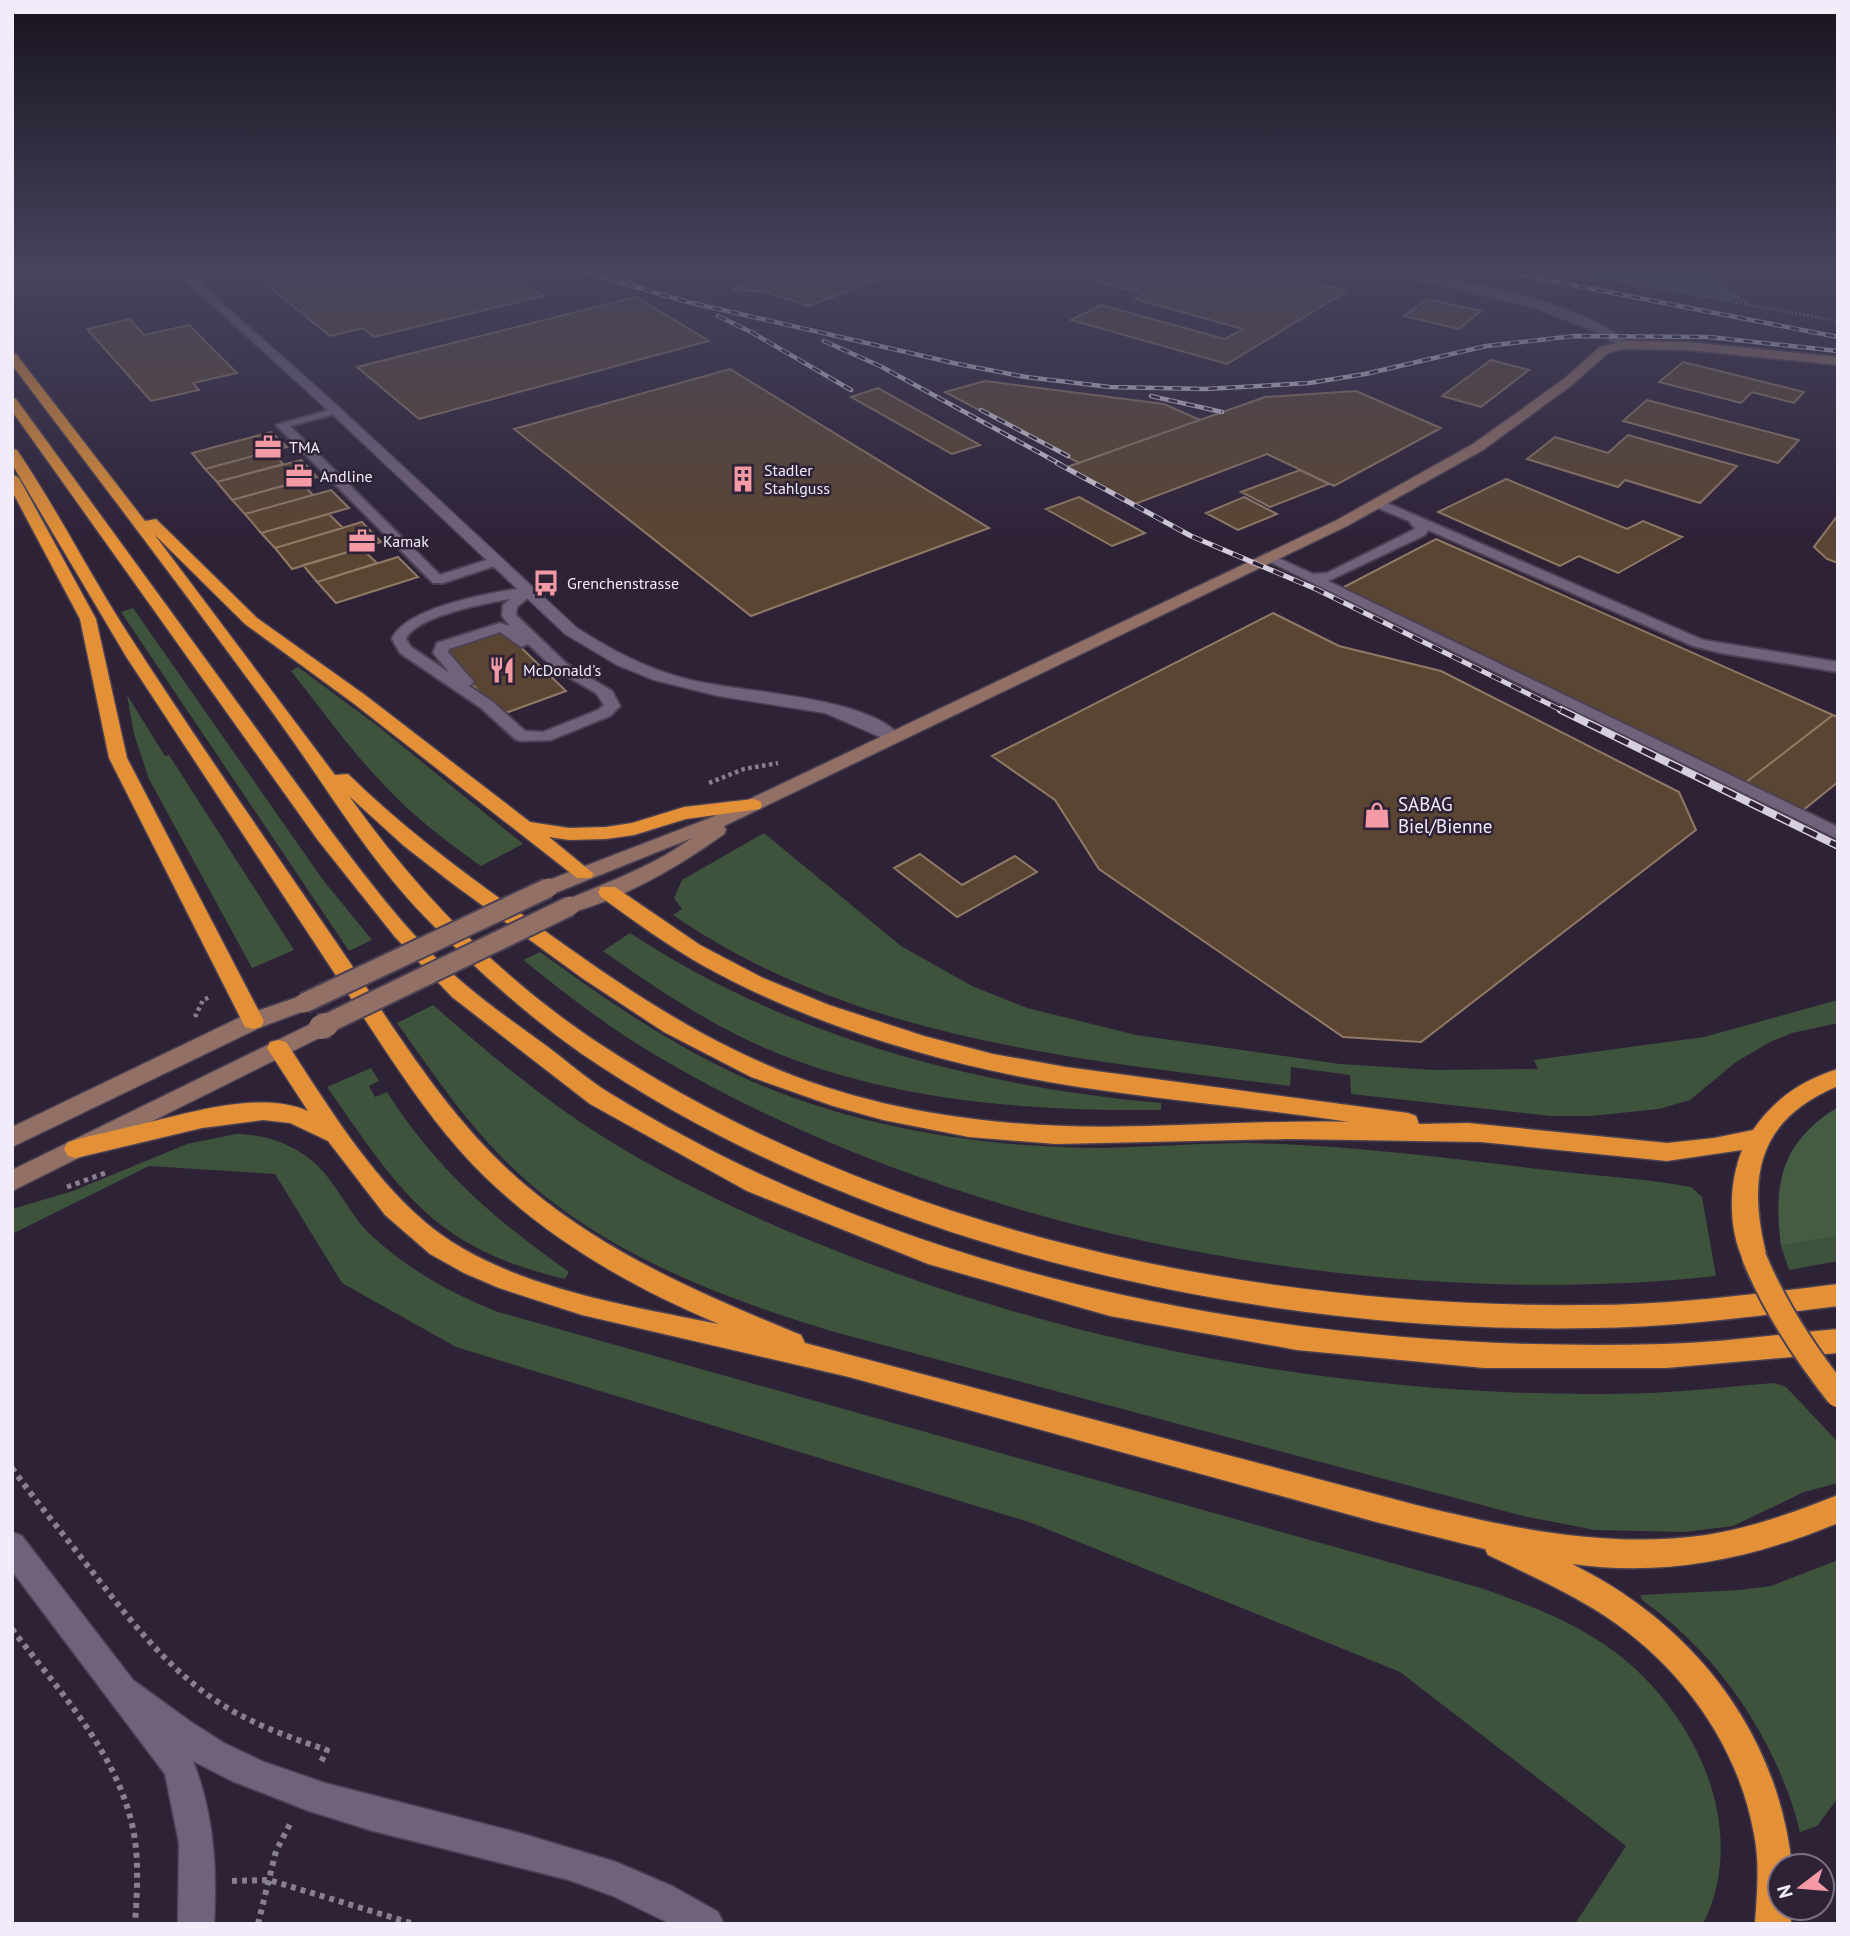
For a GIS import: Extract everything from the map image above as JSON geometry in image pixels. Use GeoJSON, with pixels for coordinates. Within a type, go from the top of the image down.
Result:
{"type":"FeatureCollection","features":[{"type":"Feature","properties":{"kind":"highway"},"geometry":{"type":"LineString","coordinates":[[15,359],[289,723],[380,850],[430,911],[550,1018],[593,1050],[705,1116],[776,1152],[913,1207],[1058,1252],[1220,1286],[1366,1306],[1463,1314],[1565,1317],[1728,1309],[1838,1294]]}},
{"type":"Feature","properties":{"kind":"highway"},"geometry":{"type":"LineString","coordinates":[[12,402],[315,824],[395,924],[459,991],[561,1072],[608,1104],[722,1166],[782,1196],[905,1245],[1033,1285],[1223,1327],[1351,1344],[1556,1358],[1681,1356],[1838,1341]]}},
{"type":"Feature","properties":{"kind":"highway"},"geometry":{"type":"LineString","coordinates":[[12,453],[43,499],[107,614],[169,709],[415,1075],[464,1141],[547,1217],[612,1261],[698,1304],[846,1364]]}},
{"type":"Feature","properties":{"kind":"highway"},"geometry":{"type":"LineString","coordinates":[[97,468],[251,621],[359,699],[584,874]]}},
{"type":"Feature","properties":{"kind":"highway"},"geometry":{"type":"LineString","coordinates":[[12,478],[88,619],[118,758],[253,1021]]}},
{"type":"Feature","properties":{"kind":"highway"},"geometry":{"type":"LineString","coordinates":[[289,723],[386,822],[554,948],[667,1024],[718,1052],[805,1088],[916,1119],[990,1130],[1097,1136],[1264,1130],[1479,1134]]}},
{"type":"Feature","properties":{"kind":"highway"},"geometry":{"type":"LineString","coordinates":[[522,826],[569,834],[606,833],[634,829],[684,813],[753,805]]}},
{"type":"Feature","properties":{"kind":"highway"},"geometry":{"type":"LineString","coordinates":[[608,892],[667,935],[774,992],[832,1015],[919,1043],[995,1063],[1063,1075],[1308,1105],[1479,1134],[1667,1152],[1714,1147],[1758,1138]]}},
{"type":"Feature","properties":{"kind":"highway"},"geometry":{"type":"LineString","coordinates":[[278,1048],[339,1137],[378,1187],[420,1232],[439,1246],[483,1269],[547,1294],[606,1310],[846,1364],[1477,1535],[1617,1553],[1652,1554],[1722,1547],[1756,1540],[1838,1509]]}},
{"type":"Feature","properties":{"kind":"highway"},"geometry":{"type":"LineString","coordinates":[[1838,1077],[1808,1091],[1787,1105],[1758,1138],[1748,1167],[1744,1193],[1746,1221],[1754,1257],[1777,1310],[1838,1395]]}},
{"type":"Feature","properties":{"kind":"highway"},"geometry":{"type":"LineString","coordinates":[[76,1149],[202,1119],[263,1111],[294,1115],[339,1137]]}},
{"type":"Feature","properties":{"kind":"highway"},"geometry":{"type":"LineString","coordinates":[[1477,1535],[1611,1602],[1666,1643],[1701,1683],[1744,1747],[1760,1784],[1772,1825],[1776,1864],[1773,1924]]}},
{"type":"Feature","properties":{"kind":"main road"},"geometry":{"type":"LineString","coordinates":[[12,1138],[253,1021],[304,1003],[548,888],[753,805],[1378,503],[1423,480],[1501,431],[1568,382],[1593,359]]}},
{"type":"Feature","properties":{"kind":"main road"},"geometry":{"type":"LineString","coordinates":[[1813,359],[1838,362]]}},
{"type":"Feature","properties":{"kind":"main road"},"geometry":{"type":"LineString","coordinates":[[12,1181],[321,1027],[570,906],[608,892],[682,855],[753,805]]}},
{"type":"Feature","properties":{"kind":"main road"},"geometry":{"type":"LineString","coordinates":[[584,874],[608,892]]}},
{"type":"Feature","properties":{"kind":"main road"},"geometry":{"type":"LineString","coordinates":[[278,1048],[275,1038],[304,1003]]}},
{"type":"Feature","properties":{"kind":"main road"},"geometry":{"type":"LineString","coordinates":[[253,1021],[306,1030],[321,1027]]}},
{"type":"Feature","properties":{"kind":"street"},"geometry":{"type":"LineString","coordinates":[[279,359],[571,631],[632,667],[689,685],[820,705],[873,723],[892,737]]}},
{"type":"Feature","properties":{"kind":"street"},"geometry":{"type":"LineString","coordinates":[[12,1546],[178,1765],[191,1802],[200,1882],[196,1924]]}},
{"type":"Feature","properties":{"kind":"street"},"geometry":{"type":"LineString","coordinates":[[126,1693],[195,1745],[217,1757],[305,1793],[524,1851],[630,1883],[666,1899],[706,1924]]}},
{"type":"Feature","properties":{"kind":"lane"},"geometry":{"type":"LineString","coordinates":[[336,411],[282,425],[438,580],[496,561]]}},
{"type":"Feature","properties":{"kind":"lane"},"geometry":{"type":"LineString","coordinates":[[1378,503],[1698,643],[1838,667]]}},
{"type":"Feature","properties":{"kind":"lane"},"geometry":{"type":"LineString","coordinates":[[1308,577],[1330,577],[1420,531],[1423,527],[1414,519]]}},
{"type":"Feature","properties":{"kind":"lane"},"geometry":{"type":"LineString","coordinates":[[1267,557],[1838,834]]}},
{"type":"Feature","properties":{"kind":"lane"},"geometry":{"type":"LineString","coordinates":[[530,591],[510,605],[509,616],[569,673]]}},
{"type":"Feature","properties":{"kind":"lane"},"geometry":{"type":"LineString","coordinates":[[487,705],[405,650],[399,643],[401,634],[411,624],[419,621],[504,594],[530,591]]}},
{"type":"Feature","properties":{"kind":"lane"},"geometry":{"type":"LineString","coordinates":[[494,628],[506,629],[538,659],[569,673],[609,696],[612,706],[609,710],[537,738],[521,736],[487,705],[439,651],[442,646],[494,628]]}},
{"type":"Feature","properties":{"kind":"path"},"geometry":{"type":"LineString","coordinates":[[12,1468],[161,1655],[199,1688],[237,1713],[284,1735],[327,1750],[276,1851],[258,1924]]}},
{"type":"Feature","properties":{"kind":"path"},"geometry":{"type":"LineString","coordinates":[[12,1629],[112,1770],[131,1823],[135,1866],[135,1924]]}},
{"type":"Feature","properties":{"kind":"path"},"geometry":{"type":"LineString","coordinates":[[269,1880],[414,1924]]}},
{"type":"Feature","properties":{"kind":"green space"},"geometry":{"type":"Polygon","coordinates":[[[133,608],[323,880],[372,940],[349,951],[121,612],[133,608]]]}},
{"type":"Feature","properties":{"kind":"green space"},"geometry":{"type":"Polygon","coordinates":[[[298,667],[379,727],[523,844],[481,866],[443,838],[397,798],[361,759],[291,671],[298,667]]]}},
{"type":"Feature","properties":{"kind":"green space"},"geometry":{"type":"Polygon","coordinates":[[[127,695],[165,756],[169,755],[294,950],[252,968],[149,779],[134,734],[127,695]]]}},
{"type":"Feature","properties":{"kind":"green space"},"geometry":{"type":"Polygon","coordinates":[[[764,833],[901,946],[972,986],[1027,1008],[1136,1035],[1340,1064],[1434,1070],[1538,1069],[1534,1060],[1704,1037],[1838,1000],[1838,1023],[1792,1033],[1770,1042],[1736,1062],[1690,1100],[1659,1109],[1591,1116],[1551,1116],[1351,1094],[1350,1075],[1291,1067],[1290,1086],[1049,1053],[892,1017],[816,991],[743,957],[673,915],[682,909],[674,898],[682,880],[764,833]]]}},
{"type":"Feature","properties":{"kind":"green space"},"geometry":{"type":"Polygon","coordinates":[[[630,933],[753,1001],[818,1028],[885,1051],[1021,1084],[1161,1103],[1161,1110],[1053,1108],[946,1097],[892,1088],[789,1058],[721,1027],[603,951],[630,933]]]}},
{"type":"Feature","properties":{"kind":"green space"},"geometry":{"type":"Polygon","coordinates":[[[540,952],[626,1012],[714,1064],[817,1106],[897,1127],[979,1141],[1062,1147],[1248,1143],[1323,1146],[1691,1187],[1702,1197],[1716,1276],[1584,1284],[1448,1282],[1309,1269],[1170,1246],[1033,1213],[900,1170],[774,1118],[657,1056],[605,1022],[523,960],[540,952]]]}},
{"type":"Feature","properties":{"kind":"green space"},"geometry":{"type":"Polygon","coordinates":[[[433,1005],[551,1102],[658,1169],[719,1200],[812,1241],[969,1298],[1160,1348],[1258,1367],[1356,1380],[1553,1394],[1652,1393],[1774,1383],[1786,1387],[1838,1442],[1838,1483],[1804,1492],[1733,1526],[1685,1532],[1595,1530],[1523,1516],[790,1318],[743,1302],[651,1263],[566,1212],[527,1181],[466,1117],[397,1023],[433,1005]]]}},
{"type":"Feature","properties":{"kind":"green space"},"geometry":{"type":"Polygon","coordinates":[[[371,1068],[379,1081],[369,1086],[375,1097],[387,1092],[426,1146],[447,1169],[492,1212],[569,1272],[565,1279],[482,1251],[451,1232],[424,1210],[400,1185],[376,1157],[327,1087],[371,1068]]]}},
{"type":"Feature","properties":{"kind":"green space"},"geometry":{"type":"Polygon","coordinates":[[[1838,1107],[1838,1236],[1781,1246],[1779,1203],[1785,1166],[1804,1135],[1838,1107]]]}},
{"type":"Feature","properties":{"kind":"green space"},"geometry":{"type":"Polygon","coordinates":[[[236,1134],[273,1140],[297,1150],[317,1165],[367,1231],[388,1250],[433,1281],[498,1312],[1481,1588],[1533,1607],[1584,1632],[1615,1652],[1644,1677],[1669,1706],[1691,1739],[1707,1775],[1717,1812],[1721,1850],[1716,1887],[1703,1924],[1575,1924],[1626,1846],[1400,1672],[1032,1523],[456,1347],[342,1283],[275,1174],[149,1166],[12,1234],[12,1209],[73,1191],[187,1144],[236,1134]]]}},
{"type":"Feature","properties":{"kind":"green space"},"geometry":{"type":"Polygon","coordinates":[[[1838,1236],[1838,1261],[1789,1270],[1781,1246],[1838,1236]]]}},
{"type":"Feature","properties":{"kind":"green space"},"geometry":{"type":"Polygon","coordinates":[[[1838,1560],[1838,1798],[1817,1826],[1800,1832],[1777,1765],[1742,1702],[1696,1646],[1642,1600],[1640,1595],[1771,1586],[1838,1560]]]}},
{"type":"Feature","properties":{"kind":"building"},"geometry":{"type":"Polygon","coordinates":[[[114,359],[223,359],[237,373],[193,383],[199,390],[151,401],[114,359]]]}},
{"type":"Feature","properties":{"kind":"building"},"geometry":{"type":"Polygon","coordinates":[[[388,359],[641,359],[419,419],[357,367],[388,359]]]}},
{"type":"Feature","properties":{"kind":"building"},"geometry":{"type":"Polygon","coordinates":[[[1211,359],[1235,359],[1227,364],[1211,359]]]}},
{"type":"Feature","properties":{"kind":"building"},"geometry":{"type":"Polygon","coordinates":[[[1491,360],[1529,370],[1481,407],[1442,396],[1491,360]]]}},
{"type":"Feature","properties":{"kind":"building"},"geometry":{"type":"Polygon","coordinates":[[[1683,362],[1804,392],[1794,403],[1752,392],[1741,403],[1659,382],[1683,362]]]}},
{"type":"Feature","properties":{"kind":"building","name":"Stadler Stahlguss"},"geometry":{"type":"Polygon","coordinates":[[[730,369],[989,528],[751,616],[514,429],[730,369]]]}},
{"type":"Feature","properties":{"kind":"building"},"geometry":{"type":"Polygon","coordinates":[[[985,381],[1164,404],[1200,420],[1079,463],[945,392],[985,381]]]}},
{"type":"Feature","properties":{"kind":"building"},"geometry":{"type":"Polygon","coordinates":[[[878,388],[980,445],[952,454],[851,397],[878,388]]]}},
{"type":"Feature","properties":{"kind":"building"},"geometry":{"type":"Polygon","coordinates":[[[1356,391],[1441,428],[1334,486],[1267,454],[1135,504],[1067,467],[1265,397],[1356,391]]]}},
{"type":"Feature","properties":{"kind":"building"},"geometry":{"type":"Polygon","coordinates":[[[1647,400],[1799,440],[1778,463],[1623,421],[1647,400]]]}},
{"type":"Feature","properties":{"kind":"building"},"geometry":{"type":"Polygon","coordinates":[[[271,432],[287,447],[205,469],[192,453],[271,432]]]}},
{"type":"Feature","properties":{"kind":"building"},"geometry":{"type":"Polygon","coordinates":[[[1628,435],[1737,466],[1700,503],[1625,480],[1618,487],[1527,459],[1555,437],[1608,453],[1628,435]]]}},
{"type":"Feature","properties":{"kind":"building"},"geometry":{"type":"Polygon","coordinates":[[[272,451],[283,464],[217,482],[205,469],[272,451]]]}},
{"type":"Feature","properties":{"kind":"building"},"geometry":{"type":"Polygon","coordinates":[[[301,460],[317,477],[232,500],[217,482],[301,460]]]}},
{"type":"Feature","properties":{"kind":"building"},"geometry":{"type":"Polygon","coordinates":[[[1300,470],[1329,484],[1270,507],[1241,492],[1300,470]]]}},
{"type":"Feature","properties":{"kind":"building"},"geometry":{"type":"Polygon","coordinates":[[[1506,479],[1627,529],[1643,521],[1682,537],[1618,573],[1579,556],[1560,566],[1438,512],[1506,479]]]}},
{"type":"Feature","properties":{"kind":"building"},"geometry":{"type":"Polygon","coordinates":[[[300,481],[313,495],[245,514],[232,500],[300,481]]]}},
{"type":"Feature","properties":{"kind":"building"},"geometry":{"type":"Polygon","coordinates":[[[331,490],[349,508],[261,533],[245,514],[331,490]]]}},
{"type":"Feature","properties":{"kind":"building"},"geometry":{"type":"Polygon","coordinates":[[[1079,497],[1145,533],[1112,546],[1046,509],[1079,497]]]}},
{"type":"Feature","properties":{"kind":"building"},"geometry":{"type":"Polygon","coordinates":[[[1244,497],[1277,514],[1238,530],[1206,513],[1244,497]]]}},
{"type":"Feature","properties":{"kind":"building"},"geometry":{"type":"Polygon","coordinates":[[[329,514],[343,528],[275,548],[261,533],[329,514]]]}},
{"type":"Feature","properties":{"kind":"building"},"geometry":{"type":"Polygon","coordinates":[[[1838,515],[1838,563],[1827,559],[1814,547],[1838,515]]]}},
{"type":"Feature","properties":{"kind":"building"},"geometry":{"type":"Polygon","coordinates":[[[362,522],[381,542],[292,569],[275,548],[362,522]]]}},
{"type":"Feature","properties":{"kind":"building"},"geometry":{"type":"Polygon","coordinates":[[[1436,539],[1833,715],[1745,783],[1342,588],[1436,539]]]}},
{"type":"Feature","properties":{"kind":"building"},"geometry":{"type":"Polygon","coordinates":[[[361,548],[377,563],[317,582],[303,565],[361,548]]]}},
{"type":"Feature","properties":{"kind":"building"},"geometry":{"type":"Polygon","coordinates":[[[398,557],[418,577],[336,603],[317,582],[398,557]]]}},
{"type":"Feature","properties":{"kind":"building","name":"SABAG Biel/Bienne"},"geometry":{"type":"Polygon","coordinates":[[[1273,613],[1339,646],[1441,671],[1679,792],[1696,830],[1421,1042],[1343,1037],[1099,869],[1055,800],[992,756],[1273,613]]]}},
{"type":"Feature","properties":{"kind":"building","name":"McDonald's"},"geometry":{"type":"Polygon","coordinates":[[[502,629],[566,691],[500,715],[440,649],[502,629]]]}},
{"type":"Feature","properties":{"kind":"building"},"geometry":{"type":"Polygon","coordinates":[[[1833,715],[1838,717],[1838,782],[1802,811],[1745,783],[1833,715]]]}},
{"type":"Feature","properties":{"kind":"building"},"geometry":{"type":"Polygon","coordinates":[[[920,854],[962,885],[1015,856],[1037,872],[957,917],[894,868],[920,854]]]}},
{"type":"Feature","properties":{"kind":"railway"},"geometry":{"type":"LineString","coordinates":[[798,359],[851,390]]}},
{"type":"Feature","properties":{"kind":"railway"},"geometry":{"type":"LineString","coordinates":[[865,359],[1060,464]]}},
{"type":"Feature","properties":{"kind":"railway"},"geometry":{"type":"LineString","coordinates":[[938,359],[1026,377],[1110,387],[1205,389],[1309,383],[1428,359]]}},
{"type":"Feature","properties":{"kind":"railway"},"geometry":{"type":"LineString","coordinates":[[1151,396],[1222,412]]}},
{"type":"Feature","properties":{"kind":"railway"},"geometry":{"type":"LineString","coordinates":[[981,410],[1068,456]]}},
{"type":"Feature","properties":{"kind":"railway"},"geometry":{"type":"LineString","coordinates":[[1057,463],[1191,536],[1318,590],[1565,712]]}},
{"type":"Feature","properties":{"kind":"railway"},"geometry":{"type":"LineString","coordinates":[[1561,710],[1838,846]]}},
{"type":"Feature","properties":{"kind":"place","name":"TMA"},"geometry":{"type":"Point","coordinates":[268,447]}},
{"type":"Feature","properties":{"kind":"place","name":"Andline"},"geometry":{"type":"Point","coordinates":[299,476]}},
{"type":"Feature","properties":{"kind":"place","name":"Stadler Stahlguss"},"geometry":{"type":"Point","coordinates":[743,479]}},
{"type":"Feature","properties":{"kind":"place","name":"Kamak"},"geometry":{"type":"Point","coordinates":[362,541]}},
{"type":"Feature","properties":{"kind":"place","name":"Grenchenstrasse"},"geometry":{"type":"Point","coordinates":[546,583]}},
{"type":"Feature","properties":{"kind":"place","name":"McDonald's"},"geometry":{"type":"Point","coordinates":[502,670]}},
{"type":"Feature","properties":{"kind":"place","name":"SABAG Biel/Bienne"},"geometry":{"type":"Point","coordinates":[1377,815]}}]}
